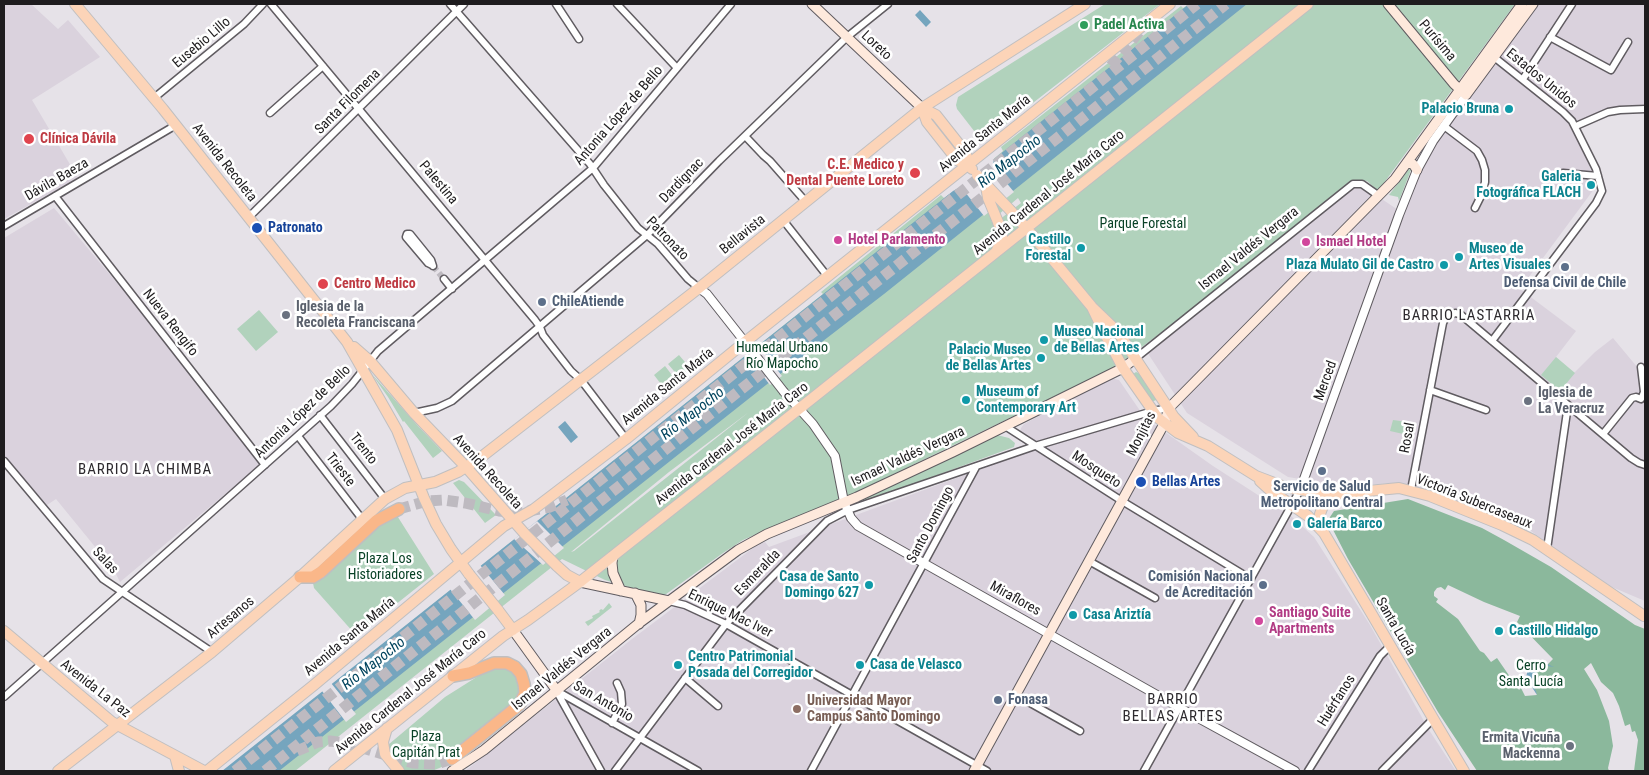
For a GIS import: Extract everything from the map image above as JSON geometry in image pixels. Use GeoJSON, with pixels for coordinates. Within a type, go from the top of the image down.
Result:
{"type":"FeatureCollection","features":[{"type":"Feature","properties":{"kind":"highway"},"geometry":{"type":"LineString","coordinates":[[300,578],[313,577],[321,572],[376,521],[398,508]]}},
{"type":"Feature","properties":{"kind":"highway"},"geometry":{"type":"LineString","coordinates":[[452,759],[520,704],[525,693],[521,674],[514,667],[506,663],[494,663],[469,673],[453,676]]}},
{"type":"Feature","properties":{"kind":"main road","name":"Avenida Recoleta"},"geometry":{"type":"LineString","coordinates":[[75,4],[176,125],[347,342],[398,430],[418,484],[436,524],[460,562]]}},
{"type":"Feature","properties":{"kind":"main road","name":"Loreto"},"geometry":{"type":"LineString","coordinates":[[812,4],[922,108],[927,122],[957,160],[968,165],[1027,228],[1092,307]]}},
{"type":"Feature","properties":{"kind":"main road","name":"Bellavista"},"geometry":{"type":"LineString","coordinates":[[418,484],[435,482],[466,467],[699,288],[922,108],[1085,4]]}},
{"type":"Feature","properties":{"kind":"main road","name":"Avenida Santa María"},"geometry":{"type":"LineString","coordinates":[[205,771],[314,685],[460,562],[626,439],[1170,4]]}},
{"type":"Feature","properties":{"kind":"main road","name":"Avenida Cardenal José María Caro"},"geometry":{"type":"LineString","coordinates":[[334,771],[453,676],[580,582],[1308,4]]}},
{"type":"Feature","properties":{"kind":"main road","name":"Purísima"},"geometry":{"type":"LineString","coordinates":[[1388,4],[1463,92]]}},
{"type":"Feature","properties":{"kind":"main road","name":"Merced"},"geometry":{"type":"LineString","coordinates":[[1463,92],[1522,4]]}},
{"type":"Feature","properties":{"kind":"main road","name":"Merced"},"geometry":{"type":"LineString","coordinates":[[1407,163],[1463,92],[1494,57],[1532,4]]}},
{"type":"Feature","properties":{"kind":"main road"},"geometry":{"type":"LineString","coordinates":[[1407,163],[1413,164],[1417,170]]}},
{"type":"Feature","properties":{"kind":"main road","name":"Monjitas"},"geometry":{"type":"LineString","coordinates":[[976,768],[1164,424],[1169,408],[1379,196],[1407,163]]}},
{"type":"Feature","properties":{"kind":"main road"},"geometry":{"type":"LineString","coordinates":[[986,185],[988,198],[1002,234],[1002,239],[995,254]]}},
{"type":"Feature","properties":{"kind":"main road"},"geometry":{"type":"LineString","coordinates":[[1092,307],[1114,328],[1180,424],[1197,440]]}},
{"type":"Feature","properties":{"kind":"main road"},"geometry":{"type":"LineString","coordinates":[[1092,307],[1123,368],[1164,424],[1178,433],[1197,440],[1256,476]]}},
{"type":"Feature","properties":{"kind":"main road","name":"Avenida Recoleta"},"geometry":{"type":"LineString","coordinates":[[347,342],[370,361],[414,413],[466,467],[525,534],[557,566]]}},
{"type":"Feature","properties":{"kind":"main road","name":"Ismael Valdés Vergara"},"geometry":{"type":"LineString","coordinates":[[452,771],[484,750],[638,624],[726,558],[754,540],[846,506],[1123,368],[1136,358]]}},
{"type":"Feature","properties":{"kind":"main road","name":"Victoria Subercaseaux"},"geometry":{"type":"LineString","coordinates":[[1256,476],[1285,488],[1300,490],[1337,494],[1390,489],[1411,490],[1430,496],[1502,525],[1547,549],[1644,616]]}},
{"type":"Feature","properties":{"kind":"main road","name":"Santa Lucía"},"geometry":{"type":"LineString","coordinates":[[1256,476],[1271,491],[1293,505],[1319,526],[1464,771]]}},
{"type":"Feature","properties":{"kind":"main road","name":"Artesanos"},"geometry":{"type":"LineString","coordinates":[[58,771],[212,652],[300,578],[362,518],[385,499],[401,490],[418,484]]}},
{"type":"Feature","properties":{"kind":"main road"},"geometry":{"type":"LineString","coordinates":[[1319,526],[1323,506],[1337,494]]}},
{"type":"Feature","properties":{"kind":"main road"},"geometry":{"type":"LineString","coordinates":[[613,556],[613,573],[622,590]]}},
{"type":"Feature","properties":{"kind":"main road","name":"San Antonio"},"geometry":{"type":"LineString","coordinates":[[460,562],[498,610],[557,691]]}},
{"type":"Feature","properties":{"kind":"main road","name":"Enrique Mac Iver"},"geometry":{"type":"LineString","coordinates":[[557,566],[567,575],[580,582],[669,601]]}},
{"type":"Feature","properties":{"kind":"main road"},"geometry":{"type":"LineString","coordinates":[[635,593],[641,605],[641,615],[638,624]]}},
{"type":"Feature","properties":{"kind":"main road","name":"Avenida La Paz"},"geometry":{"type":"LineString","coordinates":[[4,631],[103,715],[118,725],[205,771]]}},
{"type":"Feature","properties":{"kind":"main road"},"geometry":{"type":"LineString","coordinates":[[387,728],[383,742],[384,754],[400,771]]}},
{"type":"Feature","properties":{"kind":"main road"},"geometry":{"type":"LineString","coordinates":[[175,756],[179,771]]}},
{"type":"Feature","properties":{"kind":"street","name":"Eusebio Lillo"},"geometry":{"type":"LineString","coordinates":[[154,98],[244,24],[263,4]]}},
{"type":"Feature","properties":{"kind":"street","name":"Palestina"},"geometry":{"type":"LineString","coordinates":[[271,4],[486,260],[626,439]]}},
{"type":"Feature","properties":{"kind":"street","name":"Patronato"},"geometry":{"type":"LineString","coordinates":[[450,4],[593,168],[638,228],[658,244],[688,279],[707,294],[784,392]]}},
{"type":"Feature","properties":{"kind":"street","name":"Santa Filomena"},"geometry":{"type":"LineString","coordinates":[[249,217],[464,4]]}},
{"type":"Feature","properties":{"kind":"street"},"geometry":{"type":"LineString","coordinates":[[556,4],[579,39]]}},
{"type":"Feature","properties":{"kind":"street"},"geometry":{"type":"LineString","coordinates":[[617,4],[677,68]]}},
{"type":"Feature","properties":{"kind":"street","name":"Antonia López de Bello"},"geometry":{"type":"LineString","coordinates":[[4,697],[298,436],[341,396],[378,351],[593,168],[731,4]]}},
{"type":"Feature","properties":{"kind":"street","name":"Dardignac"},"geometry":{"type":"LineString","coordinates":[[414,413],[429,410],[452,401],[647,235],[707,172],[847,37],[888,4]]}},
{"type":"Feature","properties":{"kind":"street"},"geometry":{"type":"LineString","coordinates":[[1523,80],[1572,4]]}},
{"type":"Feature","properties":{"kind":"street"},"geometry":{"type":"LineString","coordinates":[[1550,37],[1611,70],[1628,42]]}},
{"type":"Feature","properties":{"kind":"street","name":"Estados Unidos"},"geometry":{"type":"LineString","coordinates":[[1494,57],[1564,112],[1576,126],[1598,176]]}},
{"type":"Feature","properties":{"kind":"street"},"geometry":{"type":"LineString","coordinates":[[270,113],[323,66]]}},
{"type":"Feature","properties":{"kind":"street","name":"Merced"},"geometry":{"type":"LineString","coordinates":[[1144,771],[1293,505],[1417,170],[1463,92]]}},
{"type":"Feature","properties":{"kind":"street"},"geometry":{"type":"LineString","coordinates":[[1576,126],[1612,111],[1645,109]]}},
{"type":"Feature","properties":{"kind":"street","name":"Dávila Baeza"},"geometry":{"type":"LineString","coordinates":[[4,226],[176,125]]}},
{"type":"Feature","properties":{"kind":"street"},"geometry":{"type":"LineString","coordinates":[[1444,126],[1477,151],[1482,160],[1485,170],[1485,182],[1476,208]]}},
{"type":"Feature","properties":{"kind":"street"},"geometry":{"type":"LineString","coordinates":[[745,136],[806,202]]}},
{"type":"Feature","properties":{"kind":"street"},"geometry":{"type":"LineString","coordinates":[[1563,173],[1598,176],[1602,191],[1599,198],[1492,341],[1636,462],[1645,465]]}},
{"type":"Feature","properties":{"kind":"street","name":"Ismael Valdés Vergara"},"geometry":{"type":"LineString","coordinates":[[1136,358],[1354,184],[1366,186],[1379,196]]}},
{"type":"Feature","properties":{"kind":"street","name":"Nueva Rengifo"},"geometry":{"type":"LineString","coordinates":[[55,196],[265,465]]}},
{"type":"Feature","properties":{"kind":"street"},"geometry":{"type":"LineString","coordinates":[[783,220],[828,276]]}},
{"type":"Feature","properties":{"kind":"street"},"geometry":{"type":"LineString","coordinates":[[407,234],[410,234],[431,260],[432,266],[406,237],[407,234]]}},
{"type":"Feature","properties":{"kind":"street"},"geometry":{"type":"LineString","coordinates":[[444,279],[452,289]]}},
{"type":"Feature","properties":{"kind":"street","name":"Rosal"},"geometry":{"type":"LineString","coordinates":[[1411,490],[1443,323],[1449,315],[1454,313],[1460,314],[1492,341]]}},
{"type":"Feature","properties":{"kind":"street"},"geometry":{"type":"LineString","coordinates":[[1603,434],[1632,398],[1636,397],[1641,400],[1644,392],[1641,367]]}},
{"type":"Feature","properties":{"kind":"street"},"geometry":{"type":"LineString","coordinates":[[1430,390],[1486,410]]}},
{"type":"Feature","properties":{"kind":"street","name":"Miraflores"},"geometry":{"type":"LineString","coordinates":[[784,392],[812,424],[835,456],[846,506],[851,518],[858,526],[925,562],[1180,708],[1296,771]]}},
{"type":"Feature","properties":{"kind":"street"},"geometry":{"type":"LineString","coordinates":[[1547,549],[1568,405]]}},
{"type":"Feature","properties":{"kind":"street"},"geometry":{"type":"LineString","coordinates":[[976,467],[1035,446],[1169,408]]}},
{"type":"Feature","properties":{"kind":"street","name":"Trento"},"geometry":{"type":"LineString","coordinates":[[320,415],[385,499]]}},
{"type":"Feature","properties":{"kind":"street","name":"Mosqueto"},"geometry":{"type":"LineString","coordinates":[[1004,426],[1122,501],[1251,579]]}},
{"type":"Feature","properties":{"kind":"street","name":"Trieste"},"geometry":{"type":"LineString","coordinates":[[298,436],[362,518]]}},
{"type":"Feature","properties":{"kind":"street","name":"Salas"},"geometry":{"type":"LineString","coordinates":[[4,461],[103,579],[212,652]]}},
{"type":"Feature","properties":{"kind":"street","name":"Esmeralda"},"geometry":{"type":"LineString","coordinates":[[615,771],[726,624],[820,526],[846,506],[976,467]]}},
{"type":"Feature","properties":{"kind":"street","name":"Santo Domingo"},"geometry":{"type":"LineString","coordinates":[[811,771],[976,467]]}},
{"type":"Feature","properties":{"kind":"street"},"geometry":{"type":"LineString","coordinates":[[1089,561],[1155,598]]}},
{"type":"Feature","properties":{"kind":"street","name":"Enrique Mac Iver"},"geometry":{"type":"LineString","coordinates":[[669,601],[685,605],[726,624],[976,768],[987,771]]}},
{"type":"Feature","properties":{"kind":"street","name":"Huérfanos"},"geometry":{"type":"LineString","coordinates":[[1308,771],[1380,656],[1390,646]]}},
{"type":"Feature","properties":{"kind":"street"},"geometry":{"type":"LineString","coordinates":[[685,678],[718,706]]}},
{"type":"Feature","properties":{"kind":"street"},"geometry":{"type":"LineString","coordinates":[[612,723],[622,704],[621,692],[617,684]]}},
{"type":"Feature","properties":{"kind":"street"},"geometry":{"type":"LineString","coordinates":[[557,691],[601,771]]}},
{"type":"Feature","properties":{"kind":"street","name":"San Antonio"},"geometry":{"type":"LineString","coordinates":[[557,691],[698,771]]}},
{"type":"Feature","properties":{"kind":"street"},"geometry":{"type":"LineString","coordinates":[[1016,695],[1080,731]]}},
{"type":"Feature","properties":{"kind":"street"},"geometry":{"type":"LineString","coordinates":[[1382,771],[1433,719]]}},
{"type":"Feature","properties":{"kind":"shaded area","name":"Clínica Dávila"},"geometry":{"type":"Polygon","coordinates":[[[4,4],[31,4],[58,29],[68,20],[100,57],[32,100],[78,178],[4,219],[4,4]]]}},
{"type":"Feature","properties":{"kind":"shaded area"},"geometry":{"type":"Polygon","coordinates":[[[1536,4],[1645,4],[1645,104],[1611,108],[1573,126],[1597,185],[1520,289],[1576,331],[1556,357],[1574,373],[1595,352],[1613,338],[1638,368],[1645,408],[1645,601],[1600,582],[1531,531],[1422,488],[1394,483],[1343,486],[1288,477],[1187,413],[1147,352],[1357,186],[1361,185],[1404,214],[1430,152],[1536,4]]]}},
{"type":"Feature","properties":{"kind":"shaded area"},"geometry":{"type":"Polygon","coordinates":[[[54,208],[148,320],[261,464],[120,582],[114,570],[56,499],[47,505],[4,455],[4,238],[54,208]]]}},
{"type":"Feature","properties":{"kind":"shaded area"},"geometry":{"type":"Polygon","coordinates":[[[1110,378],[1119,380],[1145,418],[1213,466],[1292,517],[1314,537],[1370,625],[1429,730],[1456,771],[465,771],[632,639],[757,545],[765,542],[769,547],[1041,447],[1020,432],[1024,424],[1110,378]]]}},
{"type":"Feature","properties":{"kind":"green space"},"geometry":{"type":"Polygon","coordinates":[[[1105,4],[1160,4],[984,141],[978,136],[957,109],[958,97],[1105,4]]]}},
{"type":"Feature","properties":{"kind":"green space","name":"Parque Forestal"},"geometry":{"type":"Polygon","coordinates":[[[1189,4],[1515,4],[1378,191],[1367,181],[1349,182],[1197,306],[1115,367],[834,503],[743,540],[662,597],[605,580],[562,559],[295,771],[223,771],[823,294],[821,292],[941,195],[944,198],[960,187],[1003,151],[1001,147],[1181,6],[1183,8],[1189,4]],[[1018,198],[991,221],[995,223],[1021,203],[1018,198]],[[749,412],[669,472],[571,552],[574,551],[749,412]]]}},
{"type":"Feature","properties":{"kind":"green space"},"geometry":{"type":"Polygon","coordinates":[[[1409,169],[1411,170],[1399,201],[1398,197],[1389,195],[1409,169]]]}},
{"type":"Feature","properties":{"kind":"green space"},"geometry":{"type":"Polygon","coordinates":[[[259,310],[278,332],[256,351],[237,329],[259,310]]]}},
{"type":"Feature","properties":{"kind":"green space"},"geometry":{"type":"Polygon","coordinates":[[[679,355],[690,368],[679,377],[668,364],[679,355]]]}},
{"type":"Feature","properties":{"kind":"green space"},"geometry":{"type":"Polygon","coordinates":[[[1556,357],[1575,373],[1560,391],[1541,375],[1556,357]]]}},
{"type":"Feature","properties":{"kind":"green space"},"geometry":{"type":"Polygon","coordinates":[[[665,366],[675,379],[664,388],[654,375],[665,366]]]}},
{"type":"Feature","properties":{"kind":"green space"},"geometry":{"type":"Polygon","coordinates":[[[1136,372],[1142,375],[1159,399],[1151,402],[1133,374],[1136,372]]]}},
{"type":"Feature","properties":{"kind":"green space"},"geometry":{"type":"Polygon","coordinates":[[[371,373],[442,451],[433,458],[403,422],[371,373]]]}},
{"type":"Feature","properties":{"kind":"green space"},"geometry":{"type":"Polygon","coordinates":[[[1393,420],[1415,423],[1412,436],[1390,431],[1393,420]]]}},
{"type":"Feature","properties":{"kind":"green space"},"geometry":{"type":"Polygon","coordinates":[[[997,435],[1009,438],[1015,443],[1014,447],[858,504],[856,503],[856,501],[997,435]]]}},
{"type":"Feature","properties":{"kind":"green space"},"geometry":{"type":"Polygon","coordinates":[[[459,480],[464,482],[496,515],[485,523],[453,483],[459,480]]]}},
{"type":"Feature","properties":{"kind":"green space","name":"Cerro Santa Lucía"},"geometry":{"type":"Polygon","coordinates":[[[1408,499],[1482,528],[1504,540],[1551,567],[1635,625],[1645,629],[1645,771],[1634,771],[1638,740],[1635,731],[1632,732],[1630,724],[1625,726],[1613,693],[1601,682],[1591,663],[1584,669],[1597,690],[1609,721],[1613,746],[1609,771],[1477,771],[1438,712],[1348,559],[1328,520],[1334,511],[1408,499]],[[1448,585],[1445,590],[1441,587],[1437,588],[1434,592],[1434,596],[1438,599],[1436,602],[1458,619],[1480,651],[1491,662],[1497,658],[1519,690],[1521,688],[1525,696],[1537,695],[1533,677],[1541,666],[1547,665],[1553,659],[1517,622],[1520,616],[1448,585]]]}},
{"type":"Feature","properties":{"kind":"green space","name":"Plaza Los Historiadores"},"geometry":{"type":"Polygon","coordinates":[[[396,514],[434,574],[361,632],[354,633],[314,588],[313,583],[371,531],[396,514]]]}},
{"type":"Feature","properties":{"kind":"green space"},"geometry":{"type":"Polygon","coordinates":[[[609,603],[612,607],[588,626],[585,622],[593,618],[592,616],[600,612],[601,609],[603,610],[609,603]]]}},
{"type":"Feature","properties":{"kind":"green space","name":"Plaza Capitán Prat"},"geometry":{"type":"Polygon","coordinates":[[[491,668],[512,669],[521,684],[519,696],[513,704],[454,762],[432,771],[401,771],[382,750],[445,697],[491,668]]]}},
{"type":"Feature","properties":{"kind":"water","name":"Humedal Urbano Río Mapocho"},"geometry":{"type":"Polygon","coordinates":[[[1189,4],[1247,4],[884,294],[766,385],[279,771],[222,771],[960,187],[1189,4]]]}},
{"type":"Feature","properties":{"kind":"water"},"geometry":{"type":"Polygon","coordinates":[[[920,10],[931,22],[926,27],[915,15],[920,10]]]}},
{"type":"Feature","properties":{"kind":"water"},"geometry":{"type":"Polygon","coordinates":[[[565,421],[578,437],[571,443],[558,427],[565,421]]]}},
{"type":"Feature","properties":{"kind":"water"},"geometry":{"type":"Polygon","coordinates":[[[1538,660],[1554,667],[1543,665],[1534,675],[1534,688],[1537,695],[1526,678],[1528,668],[1538,660]]]}},
{"type":"Feature","properties":{"kind":"pier"},"geometry":{"type":"Polygon","coordinates":[[[993,157],[995,169],[1014,192],[984,216],[965,192],[960,188],[954,188],[993,157]]]}},
{"type":"Feature","properties":{"kind":"pier"},"geometry":{"type":"Polygon","coordinates":[[[757,343],[782,376],[770,385],[744,353],[757,343]]]}},
{"type":"Feature","properties":{"kind":"pier"},"geometry":{"type":"Polygon","coordinates":[[[537,521],[564,548],[543,565],[514,539],[537,521]]]}},
{"type":"Feature","properties":{"kind":"pier"},"geometry":{"type":"Polygon","coordinates":[[[480,565],[505,595],[475,620],[450,589],[480,565]]]}},
{"type":"Feature","properties":{"kind":"pier"},"geometry":{"type":"Polygon","coordinates":[[[331,683],[356,714],[346,722],[322,691],[331,683]]]}},
{"type":"Feature","properties":{"kind":"tunnel"},"geometry":{"type":"LineString","coordinates":[[235,771],[1197,4]]}},
{"type":"Feature","properties":{"kind":"tunnel"},"geometry":{"type":"LineString","coordinates":[[265,771],[593,507],[1226,4]]}},
{"type":"Feature","properties":{"kind":"tunnel"},"geometry":{"type":"LineString","coordinates":[[1111,66],[1139,32]]}},
{"type":"Feature","properties":{"kind":"tunnel"},"geometry":{"type":"LineString","coordinates":[[433,266],[444,279]]}},
{"type":"Feature","properties":{"kind":"tunnel"},"geometry":{"type":"LineString","coordinates":[[399,509],[427,501],[444,500],[518,513],[550,507],[567,500]]}},
{"type":"Feature","properties":{"kind":"tunnel"},"geometry":{"type":"LineString","coordinates":[[297,751],[318,742],[330,741],[346,743],[413,763],[437,764],[452,759]]}},
{"type":"Feature","properties":{"kind":"place","name":"Padel Activa"},"geometry":{"type":"Point","coordinates":[1084,25]}},
{"type":"Feature","properties":{"kind":"place","name":"Palacio Bruna"},"geometry":{"type":"Point","coordinates":[1509,109]}},
{"type":"Feature","properties":{"kind":"place","name":"Clínica Dávila"},"geometry":{"type":"Point","coordinates":[29,139]}},
{"type":"Feature","properties":{"kind":"place","name":"C.E. Medico y Dental Puente Loreto"},"geometry":{"type":"Point","coordinates":[915,173]}},
{"type":"Feature","properties":{"kind":"place","name":"Galeria Fotográfica FLACH"},"geometry":{"type":"Point","coordinates":[1591,185]}},
{"type":"Feature","properties":{"kind":"place","name":"Patronato"},"geometry":{"type":"Point","coordinates":[257,228]}},
{"type":"Feature","properties":{"kind":"place","name":"Hotel Parlamento"},"geometry":{"type":"Point","coordinates":[838,240]}},
{"type":"Feature","properties":{"kind":"place","name":"Ismael Hotel"},"geometry":{"type":"Point","coordinates":[1306,242]}},
{"type":"Feature","properties":{"kind":"place","name":"Castillo Forestal"},"geometry":{"type":"Point","coordinates":[1081,248]}},
{"type":"Feature","properties":{"kind":"place","name":"Museo de Artes Visuales"},"geometry":{"type":"Point","coordinates":[1459,257]}},
{"type":"Feature","properties":{"kind":"place","name":"Plaza Mulato Gil de Castro"},"geometry":{"type":"Point","coordinates":[1444,265]}},
{"type":"Feature","properties":{"kind":"place","name":"Defensa Civil de Chile"},"geometry":{"type":"Point","coordinates":[1565,267]}},
{"type":"Feature","properties":{"kind":"place","name":"Centro Medico"},"geometry":{"type":"Point","coordinates":[323,284]}},
{"type":"Feature","properties":{"kind":"place","name":"ChileAtiende"},"geometry":{"type":"Point","coordinates":[542,302]}},
{"type":"Feature","properties":{"kind":"place","name":"Iglesia de la Recoleta Franciscana"},"geometry":{"type":"Point","coordinates":[286,315]}},
{"type":"Feature","properties":{"kind":"place","name":"Museo Nacional de Bellas Artes"},"geometry":{"type":"Point","coordinates":[1044,340]}},
{"type":"Feature","properties":{"kind":"place","name":"Palacio Museo de Bellas Artes"},"geometry":{"type":"Point","coordinates":[1041,358]}},
{"type":"Feature","properties":{"kind":"place","name":"Museum of Contemporary Art"},"geometry":{"type":"Point","coordinates":[966,400]}},
{"type":"Feature","properties":{"kind":"place","name":"Iglesia de La Veracruz"},"geometry":{"type":"Point","coordinates":[1528,401]}},
{"type":"Feature","properties":{"kind":"place","name":"Servicio de Salud Metropolitano Central"},"geometry":{"type":"Point","coordinates":[1322,471]}},
{"type":"Feature","properties":{"kind":"place","name":"Bellas Artes"},"geometry":{"type":"Point","coordinates":[1141,482]}},
{"type":"Feature","properties":{"kind":"place","name":"Galería Barco"},"geometry":{"type":"Point","coordinates":[1297,524]}},
{"type":"Feature","properties":{"kind":"place","name":"Casa de Santo Domingo 627"},"geometry":{"type":"Point","coordinates":[869,585]}},
{"type":"Feature","properties":{"kind":"place","name":"Comisión Nacional de Acreditación"},"geometry":{"type":"Point","coordinates":[1263,585]}},
{"type":"Feature","properties":{"kind":"place","name":"Casa Ariztía"},"geometry":{"type":"Point","coordinates":[1073,615]}},
{"type":"Feature","properties":{"kind":"place","name":"Santiago Suite Apartments"},"geometry":{"type":"Point","coordinates":[1259,621]}},
{"type":"Feature","properties":{"kind":"place","name":"Castillo Hidalgo"},"geometry":{"type":"Point","coordinates":[1499,631]}},
{"type":"Feature","properties":{"kind":"place","name":"Centro Patrimonial Posada del Corregidor"},"geometry":{"type":"Point","coordinates":[678,665]}},
{"type":"Feature","properties":{"kind":"place","name":"Casa de Velasco"},"geometry":{"type":"Point","coordinates":[860,665]}},
{"type":"Feature","properties":{"kind":"place","name":"Fonasa"},"geometry":{"type":"Point","coordinates":[998,700]}},
{"type":"Feature","properties":{"kind":"place","name":"Universidad Mayor Campus Santo Domingo"},"geometry":{"type":"Point","coordinates":[797,709]}},
{"type":"Feature","properties":{"kind":"place","name":"Ermita Vicuña Mackenna"},"geometry":{"type":"Point","coordinates":[1570,746]}},
{"type":"Feature","properties":{"kind":"district","name":"BARRIO LASTARRIA"},"geometry":{"type":"Point","coordinates":[1469,316]}},
{"type":"Feature","properties":{"kind":"district","name":"BARRIO LA CHIMBA"},"geometry":{"type":"Point","coordinates":[145,470]}},
{"type":"Feature","properties":{"kind":"district","name":"BARRIO BELLAS ARTES"},"geometry":{"type":"Point","coordinates":[1173,708]}},
{"type":"Feature","properties":{"kind":"water label","name":"Río Mapocho"},"geometry":{"type":"Point","coordinates":[1010,162]}},
{"type":"Feature","properties":{"kind":"water label","name":"Río Mapocho"},"geometry":{"type":"Point","coordinates":[693,414]}},
{"type":"Feature","properties":{"kind":"water label","name":"Río Mapocho"},"geometry":{"type":"Point","coordinates":[374,664]}}]}
